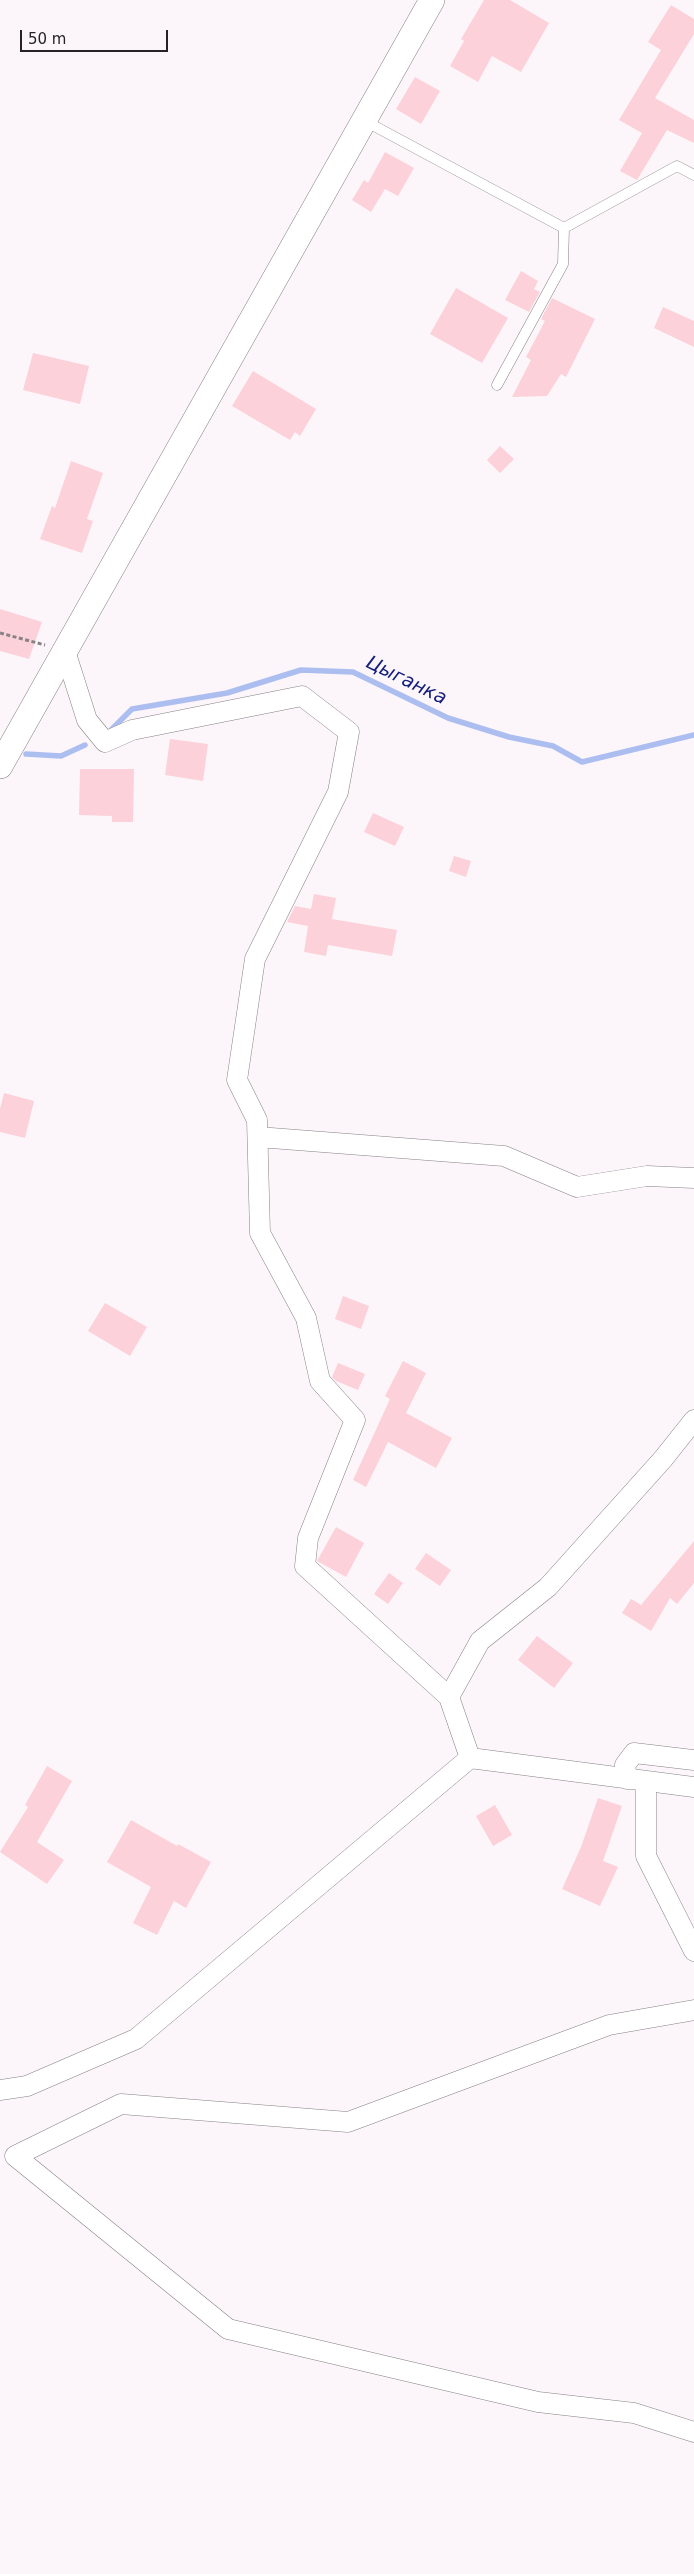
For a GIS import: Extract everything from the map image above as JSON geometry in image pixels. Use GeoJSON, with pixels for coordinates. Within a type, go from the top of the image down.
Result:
{"type":"FeatureCollection","features":[{"type":"Feature","properties":{"kind":"street"},"geometry":{"type":"LineString","coordinates":[[0,766],[432,0]]}},
{"type":"Feature","properties":{"kind":"street"},"geometry":{"type":"LineString","coordinates":[[65,651],[87,720],[105,742],[132,730],[302,696],[349,732],[338,792],[255,959],[237,1080],[257,1120],[260,1233],[306,1318],[320,1381],[355,1420],[308,1538],[305,1566],[449,1697],[470,1758]]}},
{"type":"Feature","properties":{"kind":"street"},"geometry":{"type":"LineString","coordinates":[[258,1137],[504,1156],[577,1187],[647,1176],[694,1178]]}},
{"type":"Feature","properties":{"kind":"street"},"geometry":{"type":"LineString","coordinates":[[449,1697],[480,1641],[548,1587],[663,1458],[694,1420]]}},
{"type":"Feature","properties":{"kind":"street"},"geometry":{"type":"LineString","coordinates":[[694,1760],[634,1753],[625,1765],[637,1780],[646,1856],[694,1951]]}},
{"type":"Feature","properties":{"kind":"street"},"geometry":{"type":"LineString","coordinates":[[0,2090],[27,2086],[136,2039],[470,1758],[694,1787]]}},
{"type":"Feature","properties":{"kind":"street"},"geometry":{"type":"LineString","coordinates":[[694,2010],[609,2025],[348,2122],[121,2104],[14,2156],[228,2329],[538,2402],[634,2413],[694,2432]]}},
{"type":"Feature","properties":{"kind":"lane"},"geometry":{"type":"LineString","coordinates":[[364,121],[564,228]]}},
{"type":"Feature","properties":{"kind":"lane"},"geometry":{"type":"LineString","coordinates":[[564,228],[677,166],[694,175]]}},
{"type":"Feature","properties":{"kind":"lane"},"geometry":{"type":"LineString","coordinates":[[497,386],[563,264],[564,228]]}},
{"type":"Feature","properties":{"kind":"path"},"geometry":{"type":"LineString","coordinates":[[0,632],[65,651]]}},
{"type":"Feature","properties":{"kind":"building"},"geometry":{"type":"Polygon","coordinates":[[[484,0],[510,0],[549,23],[521,72],[492,56],[478,82],[450,66],[464,41],[461,39],[484,0]]]}},
{"type":"Feature","properties":{"kind":"building"},"geometry":{"type":"Polygon","coordinates":[[[671,5],[694,19],[694,34],[655,98],[694,120],[694,143],[667,130],[637,180],[620,171],[642,133],[619,120],[661,50],[648,42],[671,5]]]}},
{"type":"Feature","properties":{"kind":"building"},"geometry":{"type":"Polygon","coordinates":[[[415,77],[440,91],[421,124],[396,109],[415,77]]]}},
{"type":"Feature","properties":{"kind":"building"},"geometry":{"type":"Polygon","coordinates":[[[385,152],[414,168],[398,196],[385,189],[371,212],[352,200],[364,180],[368,183],[385,152]]]}},
{"type":"Feature","properties":{"kind":"building"},"geometry":{"type":"Polygon","coordinates":[[[521,271],[538,281],[534,289],[540,292],[529,312],[505,300],[521,271]]]}},
{"type":"Feature","properties":{"kind":"building"},"geometry":{"type":"Polygon","coordinates":[[[456,288],[508,318],[482,363],[430,334],[456,288]]]}},
{"type":"Feature","properties":{"kind":"building"},"geometry":{"type":"Polygon","coordinates":[[[552,298],[595,319],[566,377],[561,374],[547,396],[512,397],[531,360],[526,357],[545,321],[541,319],[552,298]]]}},
{"type":"Feature","properties":{"kind":"building"},"geometry":{"type":"Polygon","coordinates":[[[663,307],[694,321],[694,347],[654,328],[663,307]]]}},
{"type":"Feature","properties":{"kind":"building"},"geometry":{"type":"Polygon","coordinates":[[[33,353],[89,366],[80,404],[23,390],[33,353]]]}},
{"type":"Feature","properties":{"kind":"building"},"geometry":{"type":"Polygon","coordinates":[[[253,371],[316,409],[300,436],[295,432],[290,440],[232,406],[253,371]]]}},
{"type":"Feature","properties":{"kind":"building"},"geometry":{"type":"Polygon","coordinates":[[[500,446],[514,459],[500,473],[487,460],[500,446]]]}},
{"type":"Feature","properties":{"kind":"building"},"geometry":{"type":"Polygon","coordinates":[[[71,461],[103,473],[87,519],[93,521],[82,553],[40,539],[52,506],[55,508],[71,461]]]}},
{"type":"Feature","properties":{"kind":"building"},"geometry":{"type":"Polygon","coordinates":[[[0,609],[42,622],[29,659],[0,651],[0,609]]]}},
{"type":"Feature","properties":{"kind":"building"},"geometry":{"type":"Polygon","coordinates":[[[170,739],[208,744],[203,781],[165,775],[170,739]]]}},
{"type":"Feature","properties":{"kind":"building"},"geometry":{"type":"Polygon","coordinates":[[[80,769],[134,769],[133,822],[112,822],[112,816],[79,815],[80,769]]]}},
{"type":"Feature","properties":{"kind":"building"},"geometry":{"type":"Polygon","coordinates":[[[373,813],[404,827],[395,846],[364,832],[373,813]]]}},
{"type":"Feature","properties":{"kind":"building"},"geometry":{"type":"Polygon","coordinates":[[[454,856],[471,861],[466,877],[449,871],[454,856]]]}},
{"type":"Feature","properties":{"kind":"building"},"geometry":{"type":"Polygon","coordinates":[[[314,894],[336,898],[332,919],[397,930],[392,956],[328,945],[326,956],[304,952],[308,926],[287,922],[295,906],[311,909],[314,894]]]}},
{"type":"Feature","properties":{"kind":"building"},"geometry":{"type":"Polygon","coordinates":[[[4,1093],[34,1101],[25,1138],[0,1132],[0,1109],[4,1093]]]}},
{"type":"Feature","properties":{"kind":"building"},"geometry":{"type":"Polygon","coordinates":[[[343,1296],[369,1306],[361,1329],[335,1319],[343,1296]]]}},
{"type":"Feature","properties":{"kind":"building"},"geometry":{"type":"Polygon","coordinates":[[[105,1303],[147,1327],[130,1356],[88,1331],[105,1303]]]}},
{"type":"Feature","properties":{"kind":"building"},"geometry":{"type":"Polygon","coordinates":[[[403,1361],[426,1373],[406,1413],[452,1438],[436,1468],[388,1442],[366,1487],[353,1480],[390,1399],[385,1396],[403,1361]]]}},
{"type":"Feature","properties":{"kind":"building"},"geometry":{"type":"Polygon","coordinates":[[[338,1363],[365,1374],[358,1390],[336,1381],[332,1377],[338,1363]]]}},
{"type":"Feature","properties":{"kind":"building"},"geometry":{"type":"Polygon","coordinates":[[[336,1527],[364,1543],[346,1577],[317,1561],[336,1527]]]}},
{"type":"Feature","properties":{"kind":"building"},"geometry":{"type":"Polygon","coordinates":[[[694,1541],[694,1583],[677,1604],[670,1598],[651,1631],[622,1613],[631,1599],[641,1605],[694,1541]]]}},
{"type":"Feature","properties":{"kind":"building"},"geometry":{"type":"Polygon","coordinates":[[[426,1553],[451,1570],[440,1586],[415,1569],[426,1553]]]}},
{"type":"Feature","properties":{"kind":"building"},"geometry":{"type":"Polygon","coordinates":[[[389,1573],[403,1583],[388,1604],[374,1594],[389,1573]]]}},
{"type":"Feature","properties":{"kind":"building"},"geometry":{"type":"Polygon","coordinates":[[[537,1636],[573,1663],[554,1688],[518,1660],[537,1636]]]}},
{"type":"Feature","properties":{"kind":"building"},"geometry":{"type":"Polygon","coordinates":[[[47,1766],[72,1781],[37,1842],[64,1860],[47,1884],[0,1852],[28,1807],[25,1805],[47,1766]]]}},
{"type":"Feature","properties":{"kind":"building"},"geometry":{"type":"Polygon","coordinates":[[[598,1798],[622,1806],[603,1861],[618,1867],[600,1906],[562,1889],[581,1847],[598,1798]]]}},
{"type":"Feature","properties":{"kind":"building"},"geometry":{"type":"Polygon","coordinates":[[[495,1805],[512,1835],[493,1846],[476,1816],[495,1805]]]}},
{"type":"Feature","properties":{"kind":"building"},"geometry":{"type":"Polygon","coordinates":[[[131,1820],[177,1846],[178,1844],[211,1862],[186,1908],[174,1901],[157,1935],[133,1923],[151,1887],[107,1862],[131,1820]]]}},
{"type":"Feature","properties":{"kind":"waterway","name":"Цыганка"},"geometry":{"type":"LineString","coordinates":[[109,732],[132,709],[227,693],[301,670],[353,672],[448,718],[509,737],[553,746],[582,762],[694,735]]}},
{"type":"Feature","properties":{"kind":"waterway","name":"Цыганка"},"geometry":{"type":"LineString","coordinates":[[26,754],[61,756],[85,745]]}}]}
